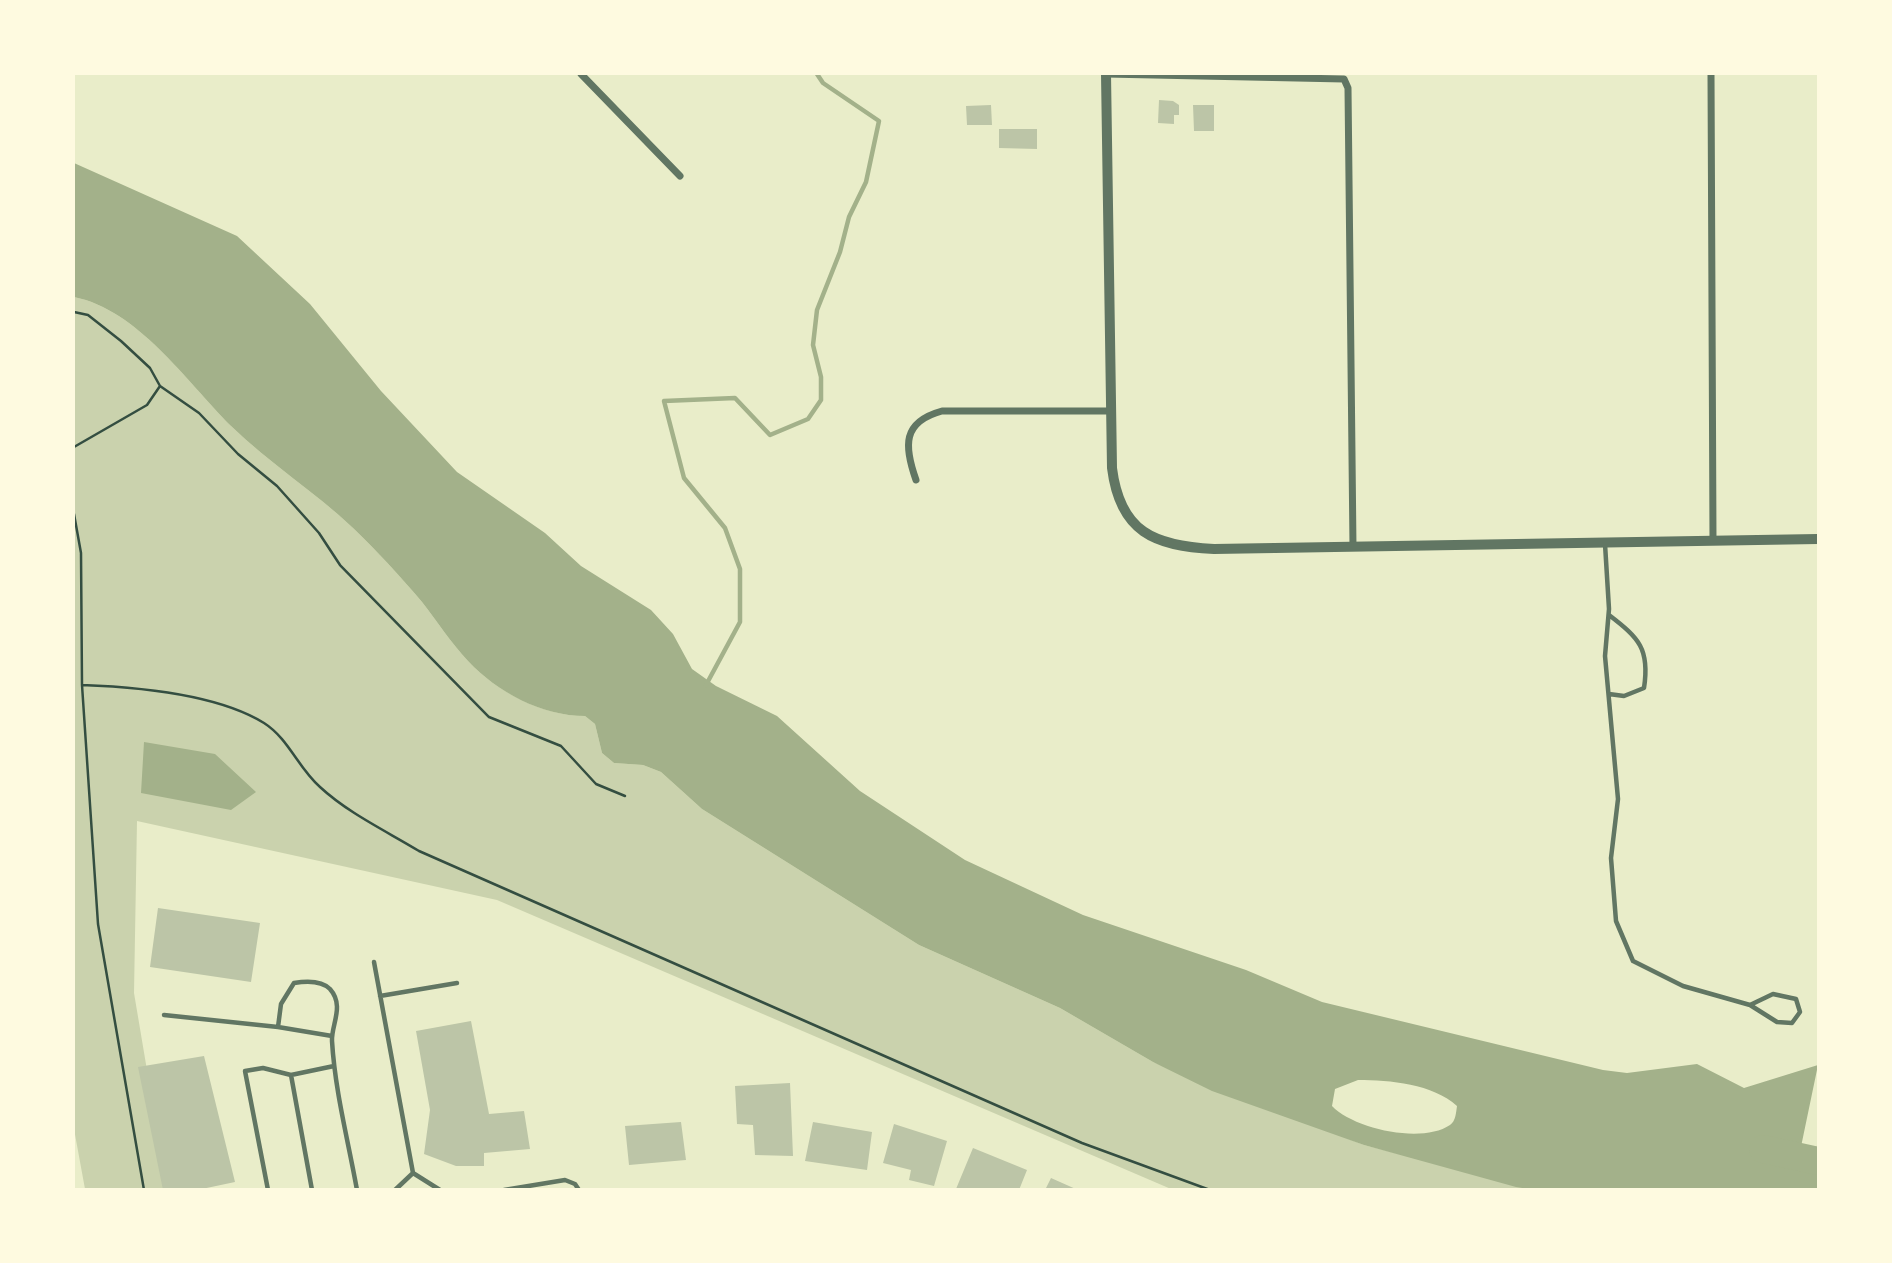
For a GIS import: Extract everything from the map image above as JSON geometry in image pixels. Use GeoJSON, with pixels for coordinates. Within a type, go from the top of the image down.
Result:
{"type":"FeatureCollection","features":[{"type":"Feature","properties":{"kind":"street"},"geometry":{"type":"LineString","coordinates":[[582,74],[680,176]]}},
{"type":"Feature","properties":{"kind":"street"},"geometry":{"type":"LineString","coordinates":[[1353,547],[1348,88],[1344,79],[1106,74],[1112,468],[1118,502],[1125,514],[1147,536],[1191,548],[1353,547],[1818,539]]}},
{"type":"Feature","properties":{"kind":"street"},"geometry":{"type":"LineString","coordinates":[[1711,74],[1713,541]]}},
{"type":"Feature","properties":{"kind":"street"},"geometry":{"type":"LineString","coordinates":[[916,480],[908,458],[909,437],[919,420],[931,414],[942,411],[1110,411]]}},
{"type":"Feature","properties":{"kind":"lane"},"geometry":{"type":"LineString","coordinates":[[1605,543],[1609,614],[1605,656],[1618,799],[1611,858],[1616,921],[1633,961],[1683,986],[1750,1005],[1777,1021],[1792,1023],[1800,1012],[1796,999],[1773,994],[1750,1005]]}},
{"type":"Feature","properties":{"kind":"lane"},"geometry":{"type":"LineString","coordinates":[[1609,614],[1634,634],[1648,662],[1644,688],[1624,696],[1609,694]]}},
{"type":"Feature","properties":{"kind":"lane"},"geometry":{"type":"LineString","coordinates":[[373,962],[413,1173],[440,1189]]}},
{"type":"Feature","properties":{"kind":"lane"},"geometry":{"type":"LineString","coordinates":[[278,1027],[281,1004],[286,991],[294,984],[319,983],[330,989],[335,1000],[338,1022],[332,1036],[334,1066],[357,1189]]}},
{"type":"Feature","properties":{"kind":"lane"},"geometry":{"type":"LineString","coordinates":[[380,996],[457,983]]}},
{"type":"Feature","properties":{"kind":"lane"},"geometry":{"type":"LineString","coordinates":[[164,1015],[278,1027],[332,1036]]}},
{"type":"Feature","properties":{"kind":"lane"},"geometry":{"type":"LineString","coordinates":[[268,1189],[245,1071],[262,1068],[291,1075],[334,1066]]}},
{"type":"Feature","properties":{"kind":"lane"},"geometry":{"type":"LineString","coordinates":[[291,1075],[312,1189]]}},
{"type":"Feature","properties":{"kind":"lane"},"geometry":{"type":"LineString","coordinates":[[395,1189],[413,1173]]}},
{"type":"Feature","properties":{"kind":"lane"},"geometry":{"type":"LineString","coordinates":[[504,1189],[565,1180],[579,1189]]}},
{"type":"Feature","properties":{"kind":"path"},"geometry":{"type":"LineString","coordinates":[[74,312],[88,315],[121,341],[150,368],[160,386],[199,413],[238,454],[277,486],[319,533],[340,565],[489,717],[561,746],[596,784],[625,796]]}},
{"type":"Feature","properties":{"kind":"path"},"geometry":{"type":"LineString","coordinates":[[74,447],[147,404],[160,386]]}},
{"type":"Feature","properties":{"kind":"path"},"geometry":{"type":"LineString","coordinates":[[74,514],[81,553],[82,685],[98,924],[144,1189]]}},
{"type":"Feature","properties":{"kind":"path"},"geometry":{"type":"LineString","coordinates":[[82,685],[132,687],[167,693],[249,715],[279,734],[305,772],[332,797],[419,851],[1082,1143],[1210,1189]]}},
{"type":"Feature","properties":{"kind":"shaded area"},"geometry":{"type":"Polygon","coordinates":[[[74,163],[237,236],[310,304],[381,391],[457,472],[545,533],[581,566],[651,610],[673,634],[692,669],[716,686],[777,716],[860,791],[965,860],[1083,915],[1246,970],[1322,1002],[1603,1070],[1627,1073],[1697,1064],[1744,1088],[1818,1065],[1797,1166],[1816,1168],[1818,1120],[1818,1189],[1535,1190],[1516,1187],[1364,1145],[1212,1091],[1153,1062],[1060,1008],[919,945],[702,809],[661,772],[643,765],[614,763],[602,753],[595,724],[585,716],[537,707],[492,683],[462,654],[389,564],[338,515],[231,426],[160,350],[119,316],[97,304],[74,297],[74,163]],[[1358,1080],[1335,1089],[1332,1106],[1356,1121],[1389,1131],[1438,1131],[1453,1121],[1457,1106],[1436,1093],[1397,1082],[1358,1080]]]}},
{"type":"Feature","properties":{"kind":"shaded area"},"geometry":{"type":"Polygon","coordinates":[[[74,297],[97,304],[119,316],[160,349],[231,426],[323,502],[380,555],[480,672],[507,692],[537,707],[585,716],[595,724],[602,753],[614,763],[643,765],[661,772],[702,809],[919,945],[1060,1008],[1153,1062],[1364,1145],[1535,1189],[1171,1189],[497,900],[137,821],[134,993],[167,1189],[85,1189],[74,1129],[74,297]]]}},
{"type":"Feature","properties":{"kind":"shaded area"},"geometry":{"type":"Polygon","coordinates":[[[144,742],[215,754],[256,792],[231,810],[141,793],[144,742]]]}},
{"type":"Feature","properties":{"kind":"building"},"geometry":{"type":"Polygon","coordinates":[[[1159,100],[1173,101],[1179,105],[1179,115],[1174,115],[1174,124],[1158,123],[1159,100]]]}},
{"type":"Feature","properties":{"kind":"building"},"geometry":{"type":"Polygon","coordinates":[[[991,105],[992,125],[967,125],[966,106],[991,105]]]}},
{"type":"Feature","properties":{"kind":"building"},"geometry":{"type":"Polygon","coordinates":[[[1193,105],[1214,105],[1214,131],[1194,131],[1193,105]]]}},
{"type":"Feature","properties":{"kind":"building"},"geometry":{"type":"Polygon","coordinates":[[[999,129],[1037,129],[1037,149],[999,148],[999,129]]]}},
{"type":"Feature","properties":{"kind":"building"},"geometry":{"type":"Polygon","coordinates":[[[158,908],[260,923],[251,982],[150,967],[158,908]]]}},
{"type":"Feature","properties":{"kind":"building"},"geometry":{"type":"Polygon","coordinates":[[[471,1021],[489,1114],[524,1111],[530,1149],[484,1153],[484,1166],[456,1166],[424,1154],[430,1110],[416,1031],[471,1021]]]}},
{"type":"Feature","properties":{"kind":"building"},"geometry":{"type":"Polygon","coordinates":[[[204,1056],[235,1182],[197,1190],[163,1190],[138,1067],[204,1056]]]}},
{"type":"Feature","properties":{"kind":"building"},"geometry":{"type":"Polygon","coordinates":[[[790,1083],[793,1156],[755,1155],[753,1125],[737,1124],[735,1086],[790,1083]]]}},
{"type":"Feature","properties":{"kind":"building"},"geometry":{"type":"Polygon","coordinates":[[[681,1122],[686,1160],[629,1165],[625,1126],[681,1122]]]}},
{"type":"Feature","properties":{"kind":"building"},"geometry":{"type":"Polygon","coordinates":[[[813,1122],[872,1132],[867,1170],[805,1161],[813,1122]]]}},
{"type":"Feature","properties":{"kind":"building"},"geometry":{"type":"Polygon","coordinates":[[[894,1124],[947,1141],[934,1186],[909,1180],[911,1170],[883,1163],[894,1124]]]}},
{"type":"Feature","properties":{"kind":"building"},"geometry":{"type":"Polygon","coordinates":[[[973,1148],[1027,1170],[1019,1190],[956,1189],[973,1148]]]}},
{"type":"Feature","properties":{"kind":"building"},"geometry":{"type":"Polygon","coordinates":[[[1051,1178],[1078,1190],[1045,1190],[1051,1178]]]}},
{"type":"Feature","properties":{"kind":"waterway"},"geometry":{"type":"LineString","coordinates":[[706,685],[740,622],[740,569],[725,528],[684,478],[664,401],[735,398],[770,435],[808,419],[821,400],[821,377],[813,345],[817,310],[840,252],[849,217],[866,182],[879,121],[823,83],[817,74]]}},
{"type":"Feature","properties":{"kind":"waterway"},"geometry":{"type":"LineString","coordinates":[[1763,1149],[1818,1161]]}}]}
